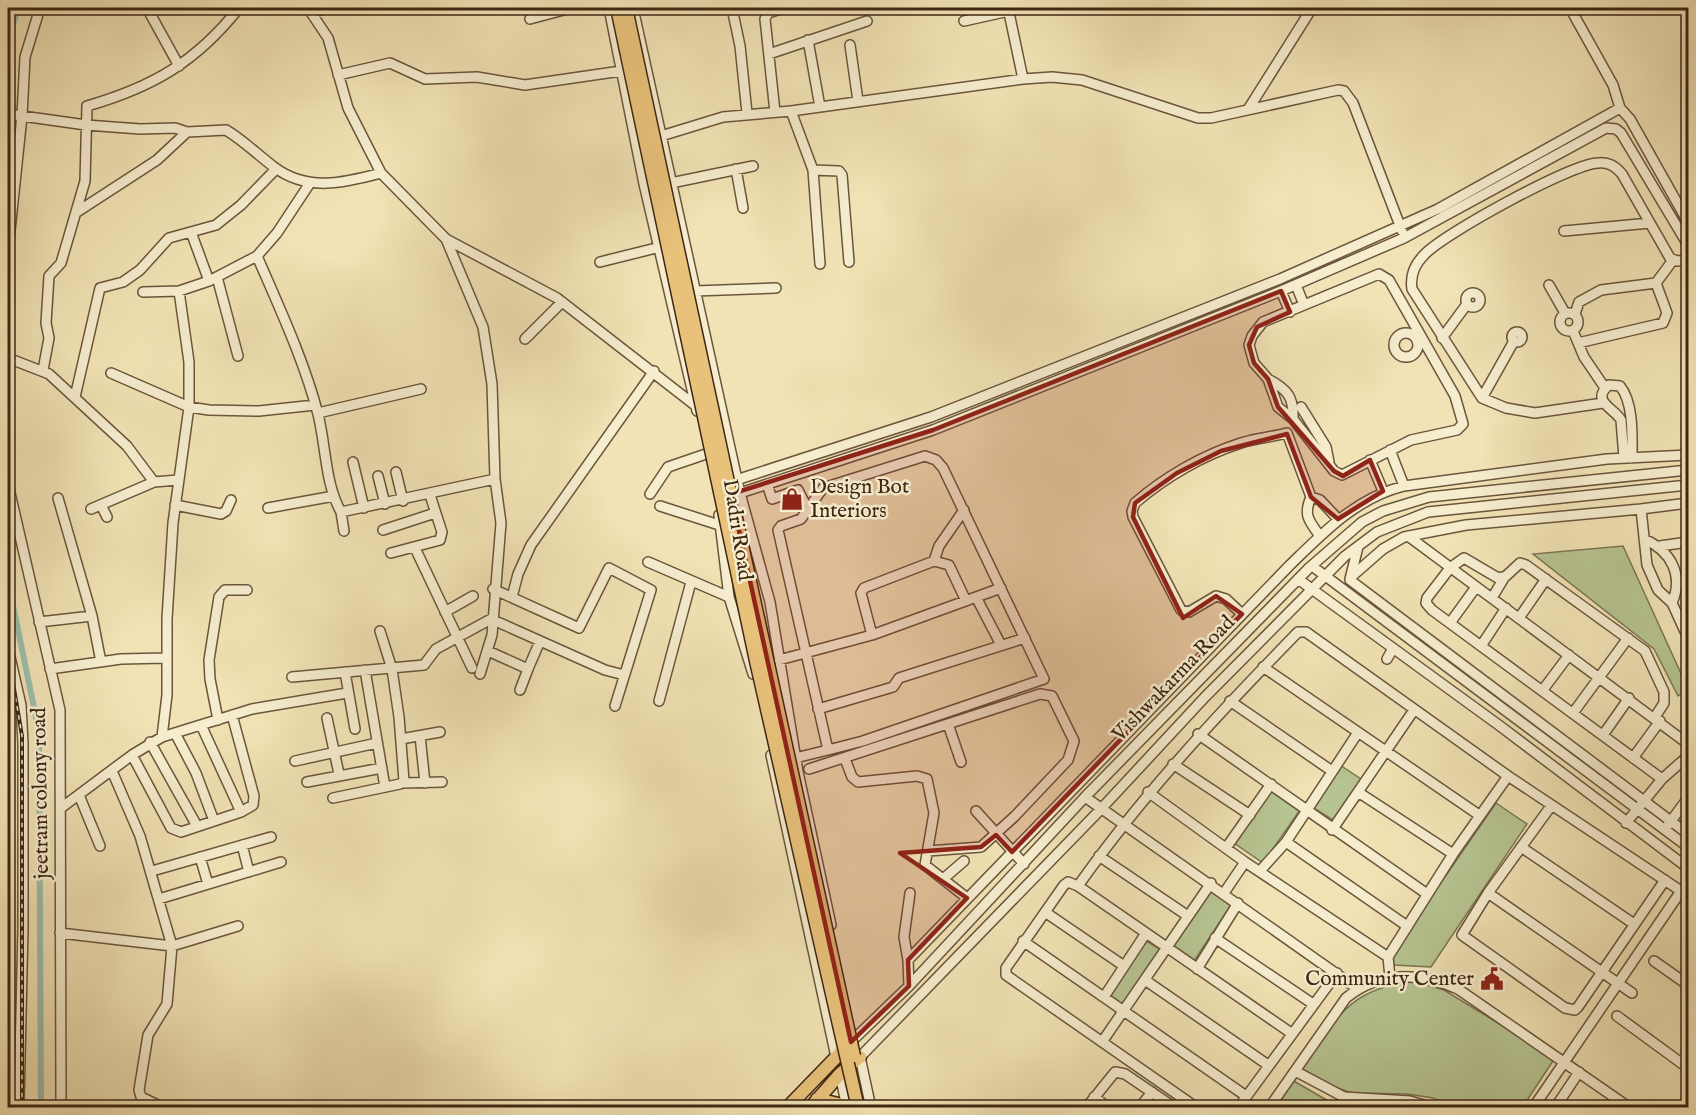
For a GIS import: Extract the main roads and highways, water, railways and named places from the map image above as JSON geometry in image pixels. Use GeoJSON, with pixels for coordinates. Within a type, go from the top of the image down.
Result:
{"type":"FeatureCollection","features":[{"type":"Feature","properties":{"kind":"main road"},"geometry":{"type":"LineString","coordinates":[[617,8],[851,1107],[814,1103]]}},
{"type":"Feature","properties":{"kind":"main road"},"geometry":{"type":"LineString","coordinates":[[626,8],[866,1107]]}},
{"type":"Feature","properties":{"kind":"main road","name":"Vishwakarma Road"},"geometry":{"type":"LineString","coordinates":[[787,1107],[854,1039]]}},
{"type":"Feature","properties":{"kind":"main road","name":"Vishwakarma Road"},"geometry":{"type":"LineString","coordinates":[[814,1103],[840,1074],[860,1057]]}},
{"type":"Feature","properties":{"kind":"waterway"},"geometry":{"type":"LineString","coordinates":[[8,42],[18,8]]}},
{"type":"Feature","properties":{"kind":"waterway"},"geometry":{"type":"LineString","coordinates":[[8,581],[39,732],[41,1108]]}},
{"type":"Feature","properties":{"kind":"railway"},"geometry":{"type":"LineString","coordinates":[[8,653],[22,736],[22,1108]]}},
{"type":"Feature","properties":{"kind":"place","name":"Design Bot Interiors"},"geometry":{"type":"Point","coordinates":[792,499]}},
{"type":"Feature","properties":{"kind":"place","name":"Community Center"},"geometry":{"type":"Point","coordinates":[1492,979]}}]}
